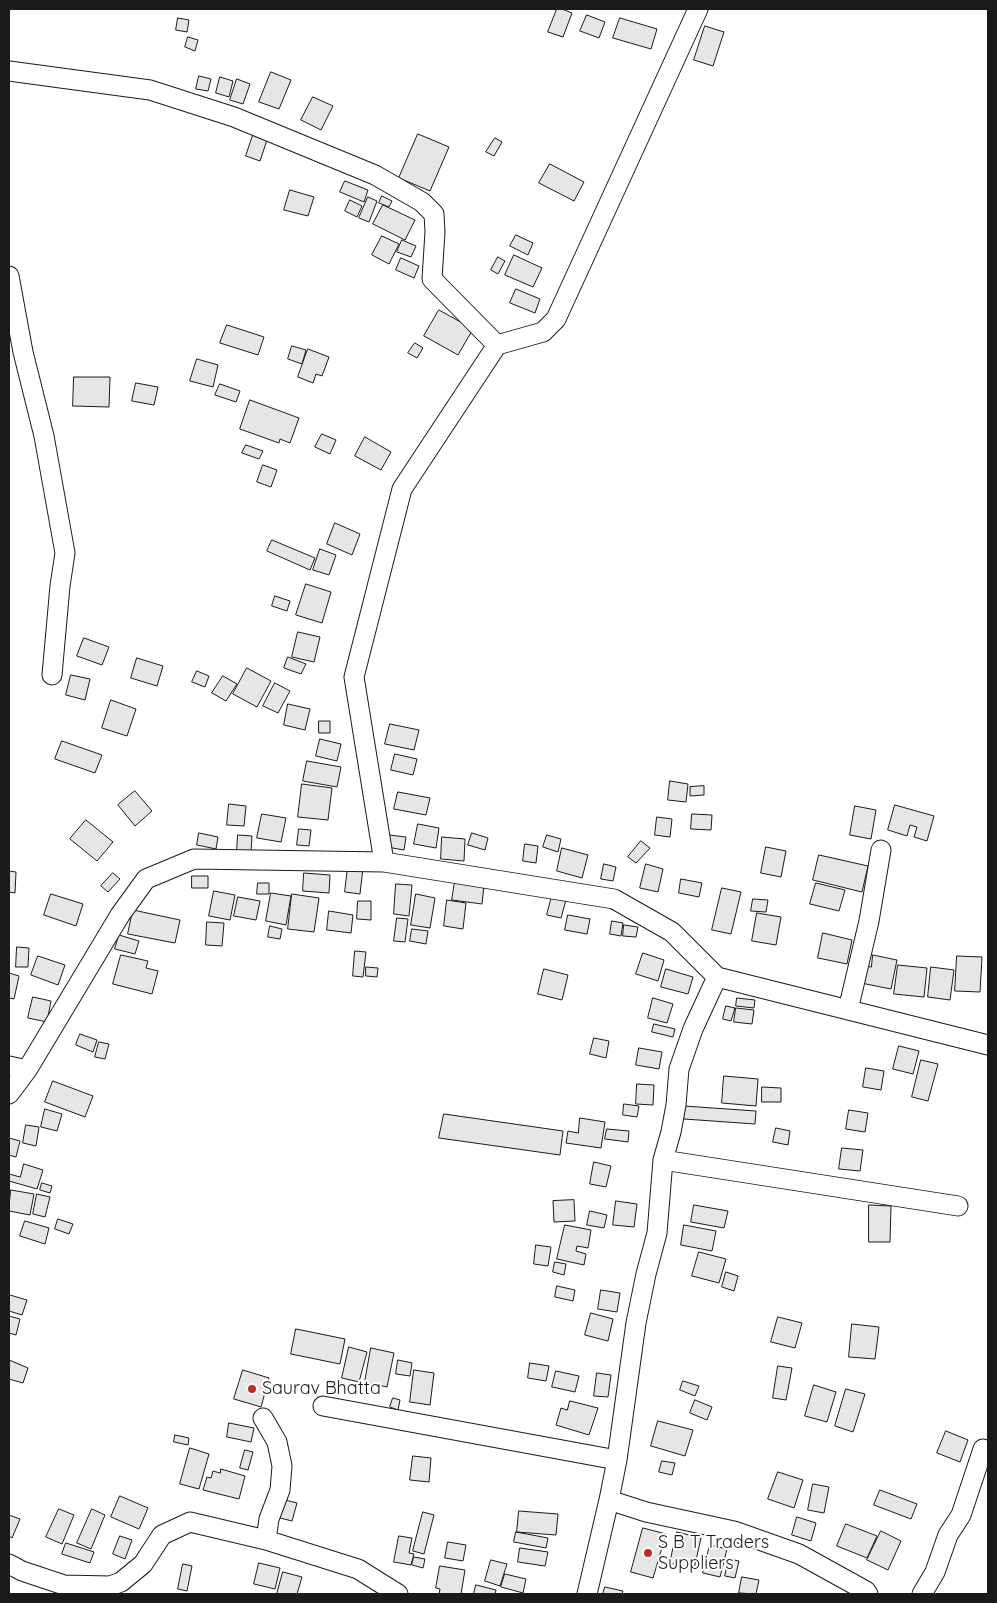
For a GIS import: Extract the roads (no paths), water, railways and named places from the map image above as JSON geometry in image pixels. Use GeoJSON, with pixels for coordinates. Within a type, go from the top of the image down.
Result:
{"type":"FeatureCollection","features":[{"type":"Feature","properties":{"kind":"street"},"geometry":{"type":"LineString","coordinates":[[384,862],[354,676],[402,489],[497,345],[543,332],[556,319],[698,9]]}},
{"type":"Feature","properties":{"kind":"street"},"geometry":{"type":"LineString","coordinates":[[9,71],[150,90],[234,117],[375,175],[422,202],[434,214],[435,232],[432,279],[497,345]]}},
{"type":"Feature","properties":{"kind":"street"},"geometry":{"type":"LineString","coordinates":[[9,276],[23,352],[44,436],[65,553],[52,675]]}},
{"type":"Feature","properties":{"kind":"street"},"geometry":{"type":"LineString","coordinates":[[848,1010],[869,920],[881,850]]}},
{"type":"Feature","properties":{"kind":"street"},"geometry":{"type":"LineString","coordinates":[[9,1094],[27,1070],[120,915],[146,878],[194,859],[384,862],[614,899],[672,932],[717,977],[988,1045]]}},
{"type":"Feature","properties":{"kind":"street"},"geometry":{"type":"LineString","coordinates":[[587,1594],[617,1460],[636,1323],[646,1274],[658,1233],[663,1160],[676,1105],[679,1069],[693,1029],[717,977]]}},
{"type":"Feature","properties":{"kind":"street"},"geometry":{"type":"LineString","coordinates":[[9,1066],[27,1070]]}},
{"type":"Feature","properties":{"kind":"street"},"geometry":{"type":"LineString","coordinates":[[663,1160],[958,1206]]}},
{"type":"Feature","properties":{"kind":"street"},"geometry":{"type":"LineString","coordinates":[[323,1406],[617,1460]]}},
{"type":"Feature","properties":{"kind":"street"},"geometry":{"type":"LineString","coordinates":[[263,1418],[277,1442],[282,1466],[280,1490],[269,1519],[266,1540]]}},
{"type":"Feature","properties":{"kind":"street"},"geometry":{"type":"LineString","coordinates":[[922,1594],[934,1572],[948,1535],[961,1515],[983,1449]]}},
{"type":"Feature","properties":{"kind":"street"},"geometry":{"type":"LineString","coordinates":[[609,1500],[646,1512],[734,1531],[800,1554],[866,1591],[868,1594]]}},
{"type":"Feature","properties":{"kind":"street"},"geometry":{"type":"LineString","coordinates":[[9,1564],[22,1571],[64,1584],[111,1590],[143,1564],[162,1535],[190,1522],[266,1540],[358,1569],[398,1594]]}},
{"type":"Feature","properties":{"kind":"place","name":"Saurav Bhatta"},"geometry":{"type":"Point","coordinates":[252,1389]}},
{"type":"Feature","properties":{"kind":"place","name":"S B T Traders Suppliers"},"geometry":{"type":"Point","coordinates":[648,1553]}}]}
